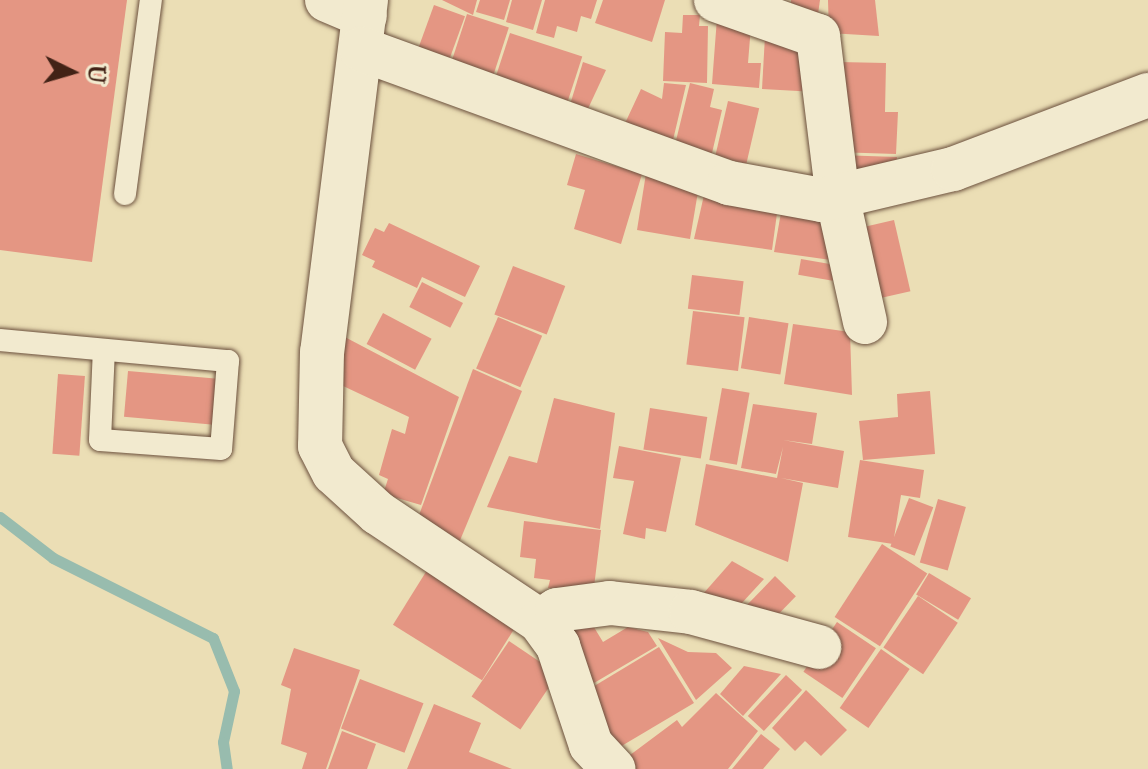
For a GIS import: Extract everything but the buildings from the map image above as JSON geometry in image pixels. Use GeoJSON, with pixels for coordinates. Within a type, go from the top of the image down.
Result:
{"type":"FeatureCollection","features":[{"type":"Feature","properties":{"kind":"street"},"geometry":{"type":"LineString","coordinates":[[716,0],[818,36],[838,200],[865,322]]}},
{"type":"Feature","properties":{"kind":"street"},"geometry":{"type":"LineString","coordinates":[[613,769],[591,745],[558,646],[540,621],[378,513],[334,473],[320,446],[322,352],[355,16],[729,183],[838,200],[953,169],[1148,95]]}},
{"type":"Feature","properties":{"kind":"street"},"geometry":{"type":"LineString","coordinates":[[540,621],[557,610],[610,603],[691,612],[819,647]]}},
{"type":"Feature","properties":{"kind":"lane"},"geometry":{"type":"LineString","coordinates":[[125,194],[151,0]]}},
{"type":"Feature","properties":{"kind":"lane"},"geometry":{"type":"LineString","coordinates":[[0,340],[228,361],[221,449],[100,440],[104,350]]}},
{"type":"Feature","properties":{"kind":"waterway"},"geometry":{"type":"LineString","coordinates":[[0,517],[53,558],[213,638],[234,691],[223,742],[227,769]]}}]}
